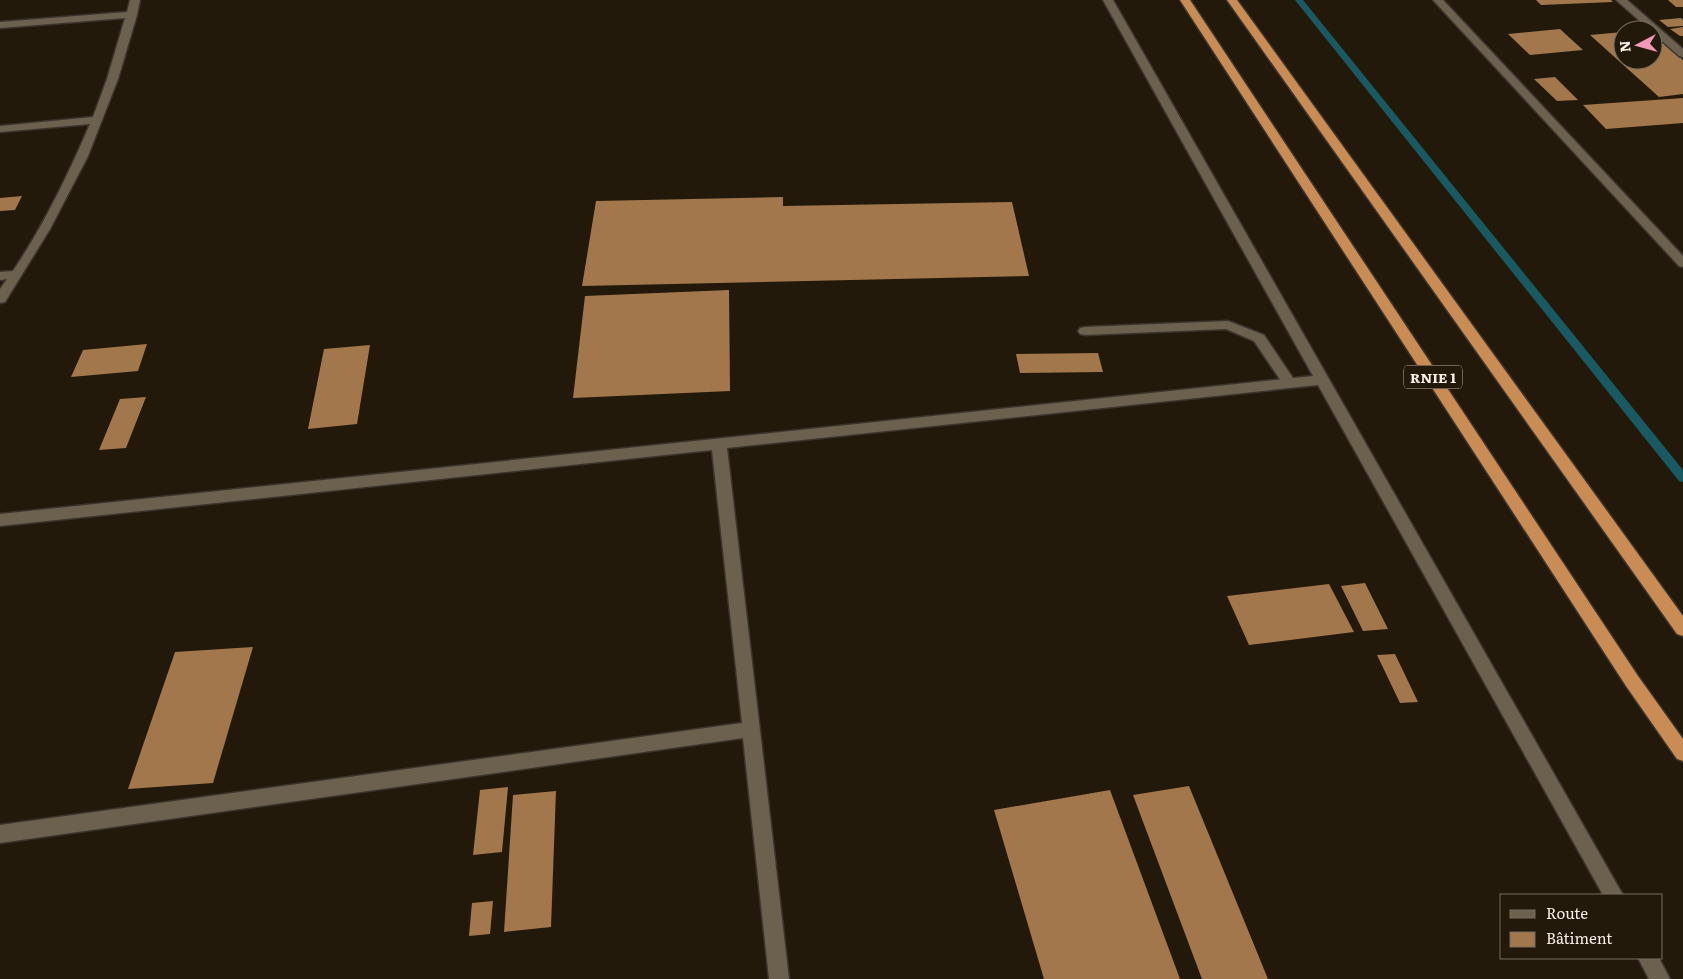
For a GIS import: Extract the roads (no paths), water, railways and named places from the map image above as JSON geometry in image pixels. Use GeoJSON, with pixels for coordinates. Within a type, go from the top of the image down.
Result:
{"type":"FeatureCollection","features":[{"type":"Feature","properties":{"kind":"highway","name":"RNIE 1"},"geometry":{"type":"LineString","coordinates":[[1185,0],[1621,664],[1683,753]]}},
{"type":"Feature","properties":{"kind":"highway"},"geometry":{"type":"LineString","coordinates":[[1232,0],[1683,629]]}},
{"type":"Feature","properties":{"kind":"street"},"geometry":{"type":"LineString","coordinates":[[0,299],[18,274],[73,178],[98,120],[132,15],[135,0]]}},
{"type":"Feature","properties":{"kind":"street"},"geometry":{"type":"LineString","coordinates":[[1108,0],[1611,894]]}},
{"type":"Feature","properties":{"kind":"street"},"geometry":{"type":"LineString","coordinates":[[1438,0],[1683,263]]}},
{"type":"Feature","properties":{"kind":"street"},"geometry":{"type":"LineString","coordinates":[[1621,0],[1680,49]]}},
{"type":"Feature","properties":{"kind":"street"},"geometry":{"type":"LineString","coordinates":[[0,25],[132,15]]}},
{"type":"Feature","properties":{"kind":"street"},"geometry":{"type":"LineString","coordinates":[[0,129],[98,120]]}},
{"type":"Feature","properties":{"kind":"street"},"geometry":{"type":"LineString","coordinates":[[0,276],[18,274]]}},
{"type":"Feature","properties":{"kind":"street"},"geometry":{"type":"LineString","coordinates":[[1085,331],[1228,325],[1259,338],[1290,384]]}},
{"type":"Feature","properties":{"kind":"street"},"geometry":{"type":"LineString","coordinates":[[0,520],[1321,380]]}},
{"type":"Feature","properties":{"kind":"street"},"geometry":{"type":"LineString","coordinates":[[719,443],[779,979]]}},
{"type":"Feature","properties":{"kind":"street"},"geometry":{"type":"LineString","coordinates":[[0,834],[751,729]]}},
{"type":"Feature","properties":{"kind":"street"},"geometry":{"type":"LineString","coordinates":[[1649,959],[1660,979]]}},
{"type":"Feature","properties":{"kind":"waterway"},"geometry":{"type":"LineString","coordinates":[[1299,0],[1683,478]]}}]}
